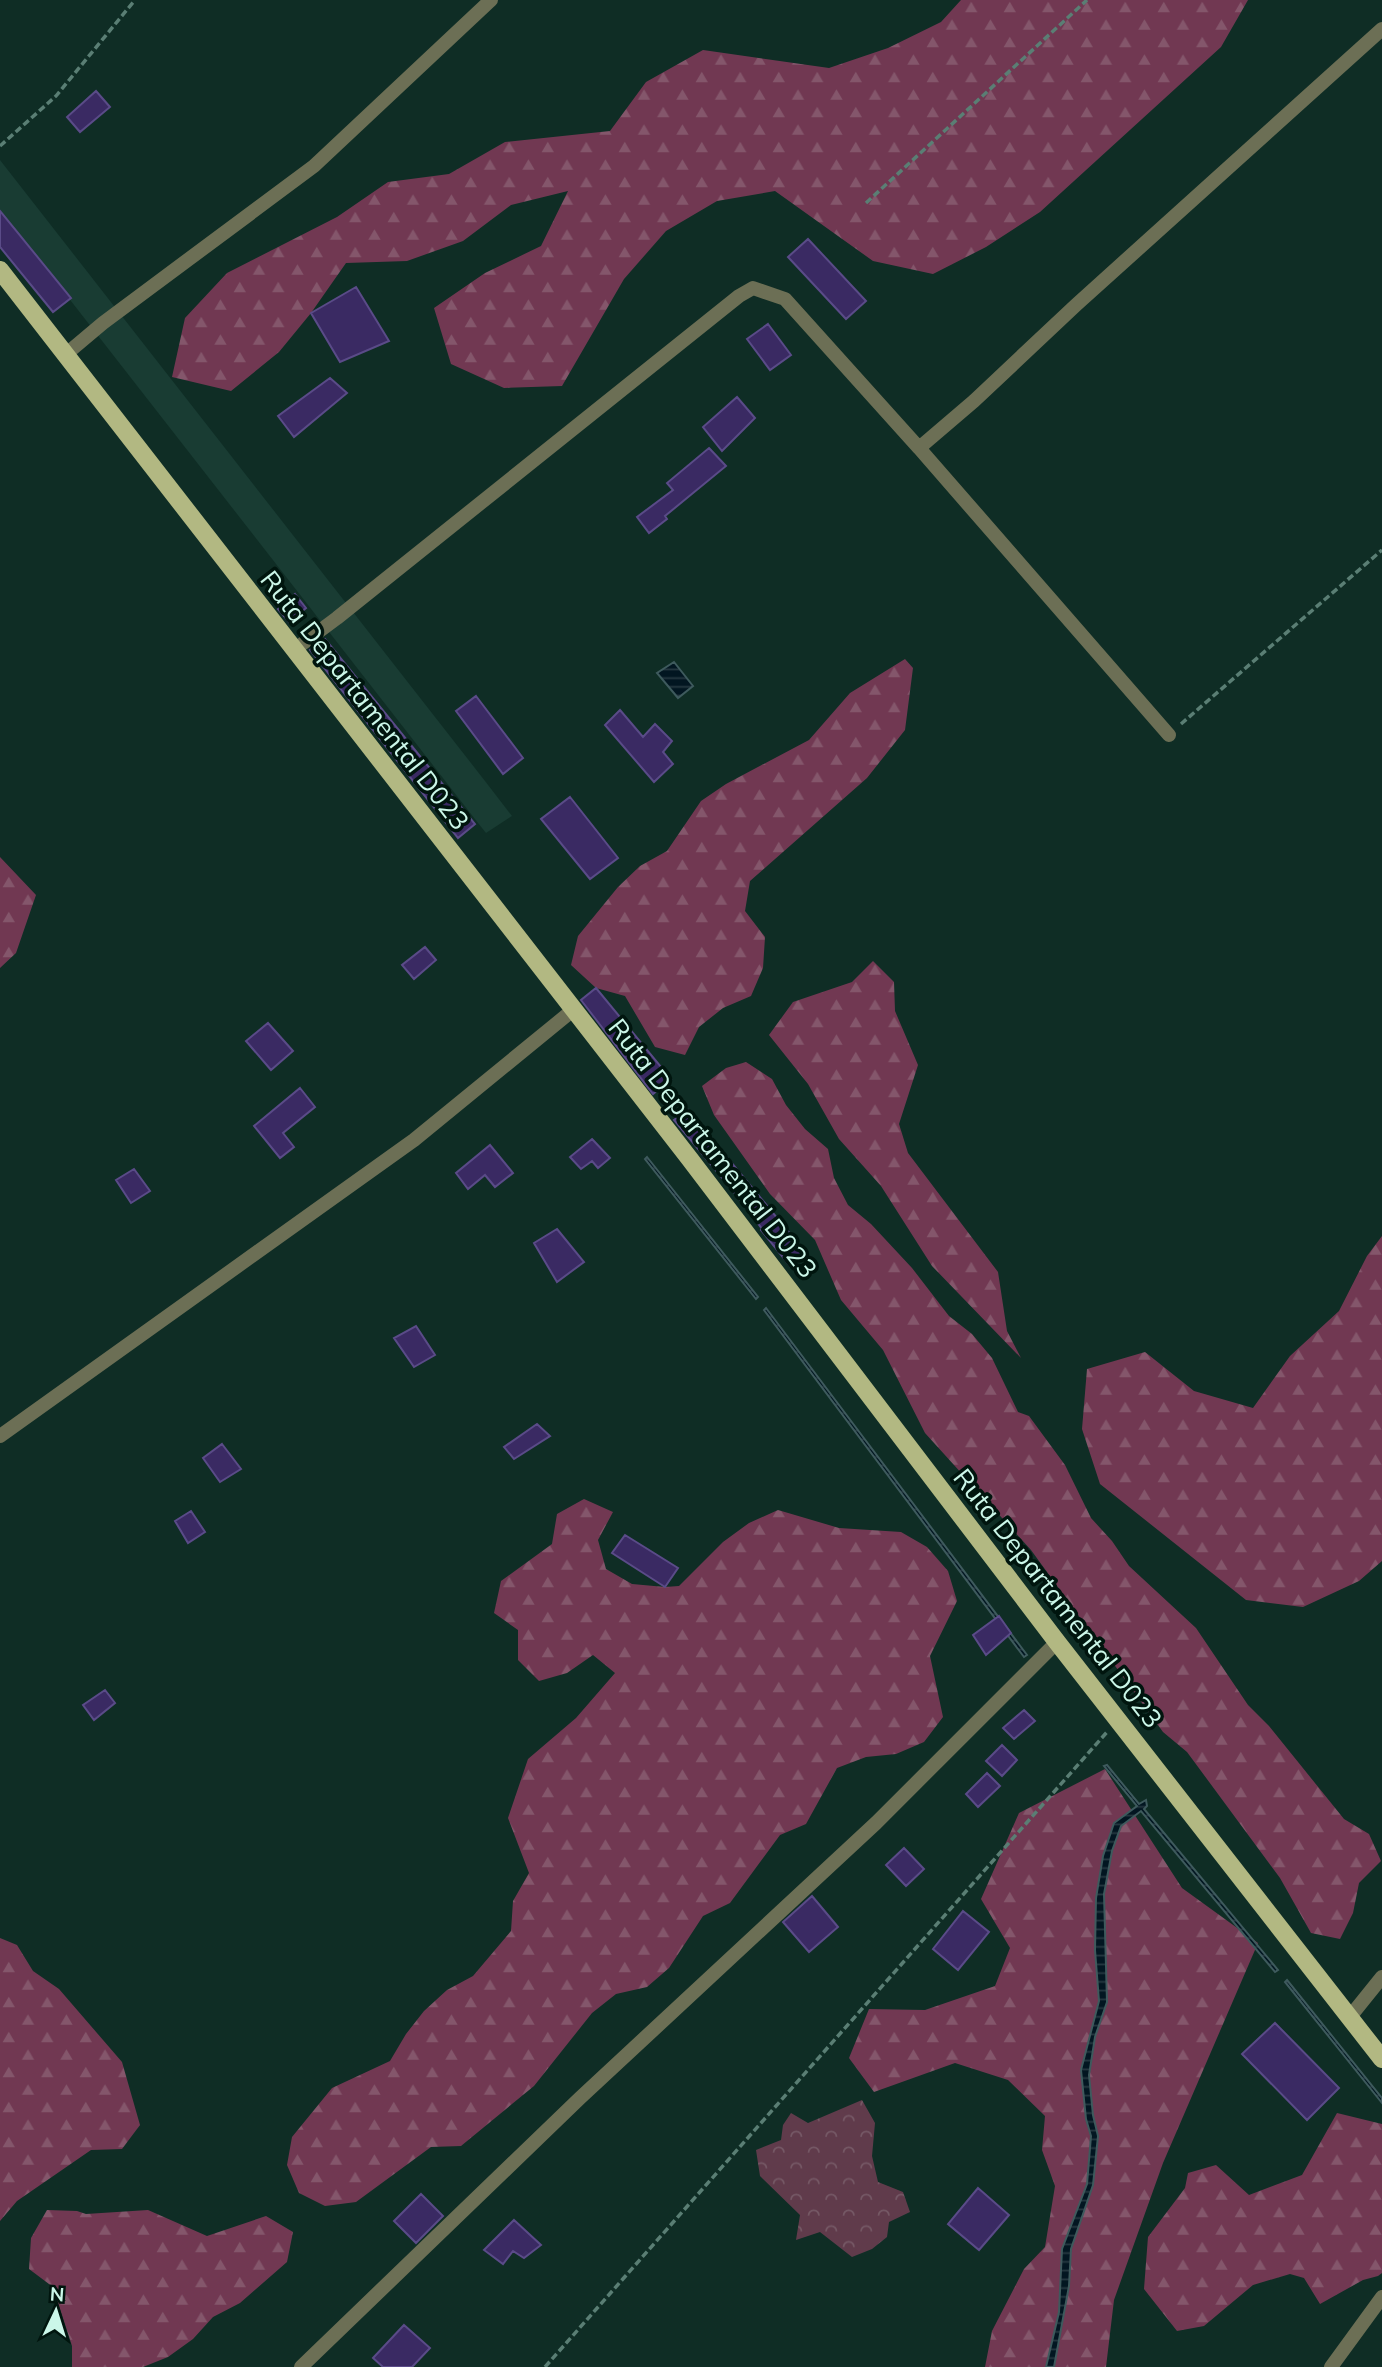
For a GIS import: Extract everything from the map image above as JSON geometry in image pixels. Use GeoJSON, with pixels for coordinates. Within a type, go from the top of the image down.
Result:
{"type":"FeatureCollection","features":[{"type":"Feature","properties":{"kind":"main road","name":"Ruta Departamental D023"},"geometry":{"type":"LineString","coordinates":[[0,270],[573,1010],[1057,1643],[1382,2059]]}},
{"type":"Feature","properties":{"kind":"street"},"geometry":{"type":"LineString","coordinates":[[65,355],[103,323],[314,166],[491,0]]}},
{"type":"Feature","properties":{"kind":"street"},"geometry":{"type":"LineString","coordinates":[[919,448],[1382,29]]}},
{"type":"Feature","properties":{"kind":"street"},"geometry":{"type":"LineString","coordinates":[[293,650],[337,618],[739,296],[753,288],[785,299],[1169,735]]}},
{"type":"Feature","properties":{"kind":"street"},"geometry":{"type":"LineString","coordinates":[[0,1436],[414,1140],[573,1010]]}},
{"type":"Feature","properties":{"kind":"street"},"geometry":{"type":"LineString","coordinates":[[301,2367],[580,2098],[876,1823],[1057,1643]]}},
{"type":"Feature","properties":{"kind":"street"},"geometry":{"type":"LineString","coordinates":[[1349,2018],[1382,1977]]}},
{"type":"Feature","properties":{"kind":"street"},"geometry":{"type":"LineString","coordinates":[[1331,2367],[1382,2297]]}},
{"type":"Feature","properties":{"kind":"path"},"geometry":{"type":"LineString","coordinates":[[0,146],[56,96],[135,0]]}},
{"type":"Feature","properties":{"kind":"path"},"geometry":{"type":"LineString","coordinates":[[866,203],[1087,0]]}},
{"type":"Feature","properties":{"kind":"path"},"geometry":{"type":"LineString","coordinates":[[1169,735],[1382,550]]}},
{"type":"Feature","properties":{"kind":"path"},"geometry":{"type":"LineString","coordinates":[[545,2367],[1118,1720]]}},
{"type":"Feature","properties":{"kind":"shaded area"},"geometry":{"type":"Polygon","coordinates":[[[0,160],[512,816],[486,833],[478,823],[0,210],[0,160]]]}},
{"type":"Feature","properties":{"kind":"green space"},"geometry":{"type":"Polygon","coordinates":[[[961,0],[1248,0],[1221,47],[1040,212],[986,247],[933,274],[873,261],[775,191],[717,201],[666,231],[624,279],[562,386],[504,388],[451,364],[434,308],[485,273],[541,246],[568,191],[511,205],[463,241],[407,261],[346,263],[311,313],[279,352],[231,391],[172,377],[185,318],[227,273],[337,217],[388,182],[449,174],[505,142],[610,131],[646,82],[703,50],[829,68],[888,48],[941,22],[961,0]]]}},
{"type":"Feature","properties":{"kind":"green space"},"geometry":{"type":"Polygon","coordinates":[[[905,659],[913,668],[905,730],[867,778],[750,881],[745,911],[765,937],[763,968],[751,996],[723,1008],[699,1027],[685,1055],[655,1047],[625,996],[596,988],[571,965],[578,936],[618,887],[640,866],[667,851],[701,801],[726,784],[809,740],[850,693],[905,659]]]}},
{"type":"Feature","properties":{"kind":"green space"},"geometry":{"type":"Polygon","coordinates":[[[0,857],[36,895],[16,953],[0,968],[0,857]]]}},
{"type":"Feature","properties":{"kind":"green space"},"geometry":{"type":"Polygon","coordinates":[[[873,961],[894,982],[895,1011],[918,1065],[899,1124],[908,1153],[998,1272],[1007,1331],[1021,1358],[932,1266],[881,1186],[839,1139],[808,1084],[769,1035],[793,1002],[852,982],[873,961]]]}},
{"type":"Feature","properties":{"kind":"green space"},"geometry":{"type":"Polygon","coordinates":[[[746,1062],[772,1079],[786,1105],[805,1129],[828,1149],[834,1178],[848,1205],[871,1224],[912,1268],[949,1316],[972,1334],[992,1358],[1018,1412],[1029,1416],[1065,1465],[1091,1518],[1112,1541],[1129,1566],[1196,1628],[1248,1705],[1269,1726],[1344,1819],[1369,1834],[1381,1861],[1359,1883],[1353,1913],[1340,1939],[1311,1933],[1280,1878],[1187,1752],[1163,1732],[1031,1550],[925,1433],[883,1350],[841,1300],[815,1240],[770,1194],[714,1115],[702,1086],[726,1068],[746,1062]]]}},
{"type":"Feature","properties":{"kind":"green space"},"geometry":{"type":"Polygon","coordinates":[[[1382,1236],[1382,1561],[1359,1581],[1303,1607],[1246,1600],[1100,1484],[1082,1429],[1087,1369],[1145,1352],[1194,1391],[1253,1408],[1290,1356],[1339,1311],[1367,1256],[1382,1236]]]}},
{"type":"Feature","properties":{"kind":"green space"},"geometry":{"type":"Polygon","coordinates":[[[584,1499],[613,1512],[598,1540],[606,1569],[632,1584],[679,1586],[723,1542],[749,1523],[778,1510],[839,1528],[901,1532],[927,1547],[948,1571],[957,1601],[930,1656],[943,1717],[924,1742],[896,1754],[866,1757],[837,1768],[806,1824],[780,1835],[730,1903],[703,1916],[669,1968],[647,1987],[616,1994],[592,2013],[534,2086],[461,2146],[431,2147],[356,2202],[325,2206],[299,2193],[287,2165],[292,2137],[332,2088],[390,2061],[424,2011],[447,1990],[473,1976],[511,1931],[513,1901],[529,1873],[508,1818],[528,1759],[576,1718],[615,1673],[593,1655],[567,1673],[539,1681],[518,1660],[518,1630],[494,1613],[501,1581],[552,1544],[557,1514],[584,1499]]]}},
{"type":"Feature","properties":{"kind":"green space"},"geometry":{"type":"Polygon","coordinates":[[[1105,1769],[1182,1888],[1258,1943],[1163,2163],[1114,2300],[1106,2367],[985,2367],[992,2331],[1024,2269],[1045,2247],[1055,2186],[1042,2150],[1045,2116],[1008,2080],[955,2063],[874,2092],[849,2058],[869,2009],[925,2010],[995,1986],[1010,1948],[981,1899],[1019,1813],[1105,1769]]]}},
{"type":"Feature","properties":{"kind":"green space"},"geometry":{"type":"Polygon","coordinates":[[[0,1938],[17,1945],[33,1971],[59,1989],[122,2062],[140,2125],[122,2149],[91,2150],[17,2201],[0,2221],[0,1938]]]}},
{"type":"Feature","properties":{"kind":"green space"},"geometry":{"type":"Polygon","coordinates":[[[862,2100],[875,2123],[872,2156],[878,2182],[903,2192],[910,2212],[889,2222],[887,2237],[872,2249],[852,2257],[820,2232],[796,2240],[800,2215],[760,2176],[756,2150],[781,2140],[783,2125],[791,2113],[808,2123],[862,2100]]]}},
{"type":"Feature","properties":{"kind":"green space"},"geometry":{"type":"Polygon","coordinates":[[[1337,2113],[1382,2124],[1382,2273],[1363,2280],[1320,2304],[1304,2278],[1290,2274],[1253,2285],[1204,2326],[1177,2331],[1144,2289],[1148,2237],[1185,2188],[1188,2173],[1216,2165],[1249,2195],[1302,2175],[1337,2113]]]}},
{"type":"Feature","properties":{"kind":"green space"},"geometry":{"type":"Polygon","coordinates":[[[47,2210],[86,2214],[148,2210],[207,2236],[266,2216],[293,2232],[287,2262],[240,2303],[213,2317],[193,2339],[168,2357],[143,2367],[72,2367],[72,2346],[53,2287],[29,2269],[31,2238],[47,2210]]]}},
{"type":"Feature","properties":{"kind":"water"},"geometry":{"type":"Polygon","coordinates":[[[674,662],[693,686],[678,698],[657,673],[674,662]]]}},
{"type":"Feature","properties":{"kind":"water"},"geometry":{"type":"Polygon","coordinates":[[[647,1157],[758,1297],[756,1299],[645,1159],[647,1157]]]}},
{"type":"Feature","properties":{"kind":"water"},"geometry":{"type":"Polygon","coordinates":[[[766,1308],[1027,1655],[1024,1657],[764,1310],[766,1308]]]}},
{"type":"Feature","properties":{"kind":"water"},"geometry":{"type":"Polygon","coordinates":[[[1107,1765],[1139,1804],[1146,1800],[1147,1806],[1144,1809],[1278,1970],[1275,1972],[1141,1811],[1121,1826],[1112,1851],[1104,1894],[1107,2002],[1095,2037],[1089,2075],[1098,2136],[1093,2185],[1071,2249],[1069,2286],[1054,2367],[1046,2367],[1059,2312],[1062,2249],[1087,2184],[1091,2136],[1086,2119],[1081,2070],[1099,2001],[1095,1950],[1096,1898],[1103,1856],[1114,1823],[1137,1806],[1104,1766],[1107,1765]]]}},
{"type":"Feature","properties":{"kind":"water"},"geometry":{"type":"Polygon","coordinates":[[[1287,1980],[1382,2098],[1382,2103],[1285,1982],[1287,1980]]]}},
{"type":"Feature","properties":{"kind":"building"},"geometry":{"type":"Polygon","coordinates":[[[96,91],[110,107],[80,132],[67,117],[96,91]]]}},
{"type":"Feature","properties":{"kind":"building"},"geometry":{"type":"Polygon","coordinates":[[[0,211],[71,298],[53,312],[0,247],[0,211]]]}},
{"type":"Feature","properties":{"kind":"building"},"geometry":{"type":"Polygon","coordinates":[[[808,239],[866,301],[846,319],[788,257],[808,239]]]}},
{"type":"Feature","properties":{"kind":"building"},"geometry":{"type":"Polygon","coordinates":[[[356,287],[389,341],[340,362],[311,313],[356,287]]]}},
{"type":"Feature","properties":{"kind":"building"},"geometry":{"type":"Polygon","coordinates":[[[768,324],[791,355],[770,370],[747,339],[768,324]]]}},
{"type":"Feature","properties":{"kind":"building"},"geometry":{"type":"Polygon","coordinates":[[[330,378],[347,393],[294,437],[278,416],[330,378]]]}},
{"type":"Feature","properties":{"kind":"building"},"geometry":{"type":"Polygon","coordinates":[[[737,397],[755,418],[722,451],[703,427],[737,397]]]}},
{"type":"Feature","properties":{"kind":"building"},"geometry":{"type":"Polygon","coordinates":[[[709,448],[726,466],[665,516],[667,519],[649,533],[637,517],[673,490],[667,483],[709,448]]]}},
{"type":"Feature","properties":{"kind":"building"},"geometry":{"type":"Polygon","coordinates":[[[295,594],[306,608],[289,622],[278,609],[295,594]]]}},
{"type":"Feature","properties":{"kind":"building"},"geometry":{"type":"Polygon","coordinates":[[[325,639],[475,824],[458,838],[310,650],[325,639]]]}},
{"type":"Feature","properties":{"kind":"building"},"geometry":{"type":"Polygon","coordinates":[[[476,696],[523,758],[503,774],[456,711],[476,696]]]}},
{"type":"Feature","properties":{"kind":"building"},"geometry":{"type":"Polygon","coordinates":[[[620,710],[643,737],[655,724],[672,741],[663,752],[673,764],[654,782],[605,725],[620,710]]]}},
{"type":"Feature","properties":{"kind":"building"},"geometry":{"type":"Polygon","coordinates":[[[570,797],[618,858],[590,879],[541,819],[570,797]]]}},
{"type":"Feature","properties":{"kind":"building"},"geometry":{"type":"Polygon","coordinates":[[[425,947],[436,960],[414,979],[402,965],[425,947]]]}},
{"type":"Feature","properties":{"kind":"building"},"geometry":{"type":"Polygon","coordinates":[[[596,988],[671,1079],[653,1094],[581,1000],[596,988]]]}},
{"type":"Feature","properties":{"kind":"building"},"geometry":{"type":"Polygon","coordinates":[[[268,1023],[293,1051],[271,1070],[246,1041],[268,1023]]]}},
{"type":"Feature","properties":{"kind":"building"},"geometry":{"type":"Polygon","coordinates":[[[300,1088],[315,1107],[283,1133],[294,1147],[280,1158],[254,1126],[300,1088]]]}},
{"type":"Feature","properties":{"kind":"building"},"geometry":{"type":"Polygon","coordinates":[[[688,1110],[806,1253],[790,1266],[743,1203],[674,1120],[688,1110]]]}},
{"type":"Feature","properties":{"kind":"building"},"geometry":{"type":"Polygon","coordinates":[[[592,1139],[610,1158],[598,1168],[592,1161],[581,1169],[570,1157],[592,1139]]]}},
{"type":"Feature","properties":{"kind":"building"},"geometry":{"type":"Polygon","coordinates":[[[490,1145],[513,1173],[495,1187],[485,1175],[468,1189],[456,1173],[490,1145]]]}},
{"type":"Feature","properties":{"kind":"building"},"geometry":{"type":"Polygon","coordinates":[[[134,1169],[150,1191],[131,1203],[116,1180],[134,1169]]]}},
{"type":"Feature","properties":{"kind":"building"},"geometry":{"type":"Polygon","coordinates":[[[557,1229],[584,1262],[557,1282],[534,1243],[557,1229]]]}},
{"type":"Feature","properties":{"kind":"building"},"geometry":{"type":"Polygon","coordinates":[[[416,1326],[435,1355],[414,1367],[394,1338],[416,1326]]]}},
{"type":"Feature","properties":{"kind":"building"},"geometry":{"type":"Polygon","coordinates":[[[537,1424],[550,1436],[514,1459],[504,1447],[537,1424]]]}},
{"type":"Feature","properties":{"kind":"building"},"geometry":{"type":"Polygon","coordinates":[[[222,1444],[241,1469],[220,1482],[203,1458],[222,1444]]]}},
{"type":"Feature","properties":{"kind":"building"},"geometry":{"type":"Polygon","coordinates":[[[191,1511],[205,1532],[188,1543],[175,1521],[191,1511]]]}},
{"type":"Feature","properties":{"kind":"building"},"geometry":{"type":"Polygon","coordinates":[[[625,1535],[678,1568],[665,1587],[612,1553],[625,1535]]]}},
{"type":"Feature","properties":{"kind":"building"},"geometry":{"type":"Polygon","coordinates":[[[999,1616],[1011,1633],[986,1655],[973,1635],[999,1616]]]}},
{"type":"Feature","properties":{"kind":"building"},"geometry":{"type":"Polygon","coordinates":[[[105,1690],[115,1703],[94,1720],[83,1705],[105,1690]]]}},
{"type":"Feature","properties":{"kind":"building"},"geometry":{"type":"Polygon","coordinates":[[[1024,1710],[1035,1721],[1014,1739],[1003,1728],[1024,1710]]]}},
{"type":"Feature","properties":{"kind":"building"},"geometry":{"type":"Polygon","coordinates":[[[1002,1745],[1017,1760],[1002,1776],[986,1761],[1002,1745]]]}},
{"type":"Feature","properties":{"kind":"building"},"geometry":{"type":"Polygon","coordinates":[[[987,1773],[1000,1786],[978,1807],[966,1794],[987,1773]]]}},
{"type":"Feature","properties":{"kind":"building"},"geometry":{"type":"Polygon","coordinates":[[[904,1848],[924,1869],[906,1886],[886,1865],[904,1848]]]}},
{"type":"Feature","properties":{"kind":"building"},"geometry":{"type":"Polygon","coordinates":[[[812,1896],[838,1927],[809,1952],[783,1922],[812,1896]]]}},
{"type":"Feature","properties":{"kind":"building"},"geometry":{"type":"Polygon","coordinates":[[[963,1911],[989,1932],[958,1970],[933,1949],[963,1911]]]}},
{"type":"Feature","properties":{"kind":"building"},"geometry":{"type":"Polygon","coordinates":[[[1275,2023],[1339,2088],[1307,2120],[1242,2054],[1275,2023]]]}},
{"type":"Feature","properties":{"kind":"building"},"geometry":{"type":"Polygon","coordinates":[[[978,2188],[1009,2215],[979,2250],[948,2224],[978,2188]]]}},
{"type":"Feature","properties":{"kind":"building"},"geometry":{"type":"Polygon","coordinates":[[[421,2194],[443,2216],[416,2243],[394,2221],[421,2194]]]}},
{"type":"Feature","properties":{"kind":"building"},"geometry":{"type":"Polygon","coordinates":[[[514,2220],[541,2245],[524,2258],[513,2251],[503,2264],[484,2250],[514,2220]]]}},
{"type":"Feature","properties":{"kind":"building"},"geometry":{"type":"Polygon","coordinates":[[[404,2325],[430,2348],[412,2367],[383,2367],[373,2358],[404,2325]]]}}]}
